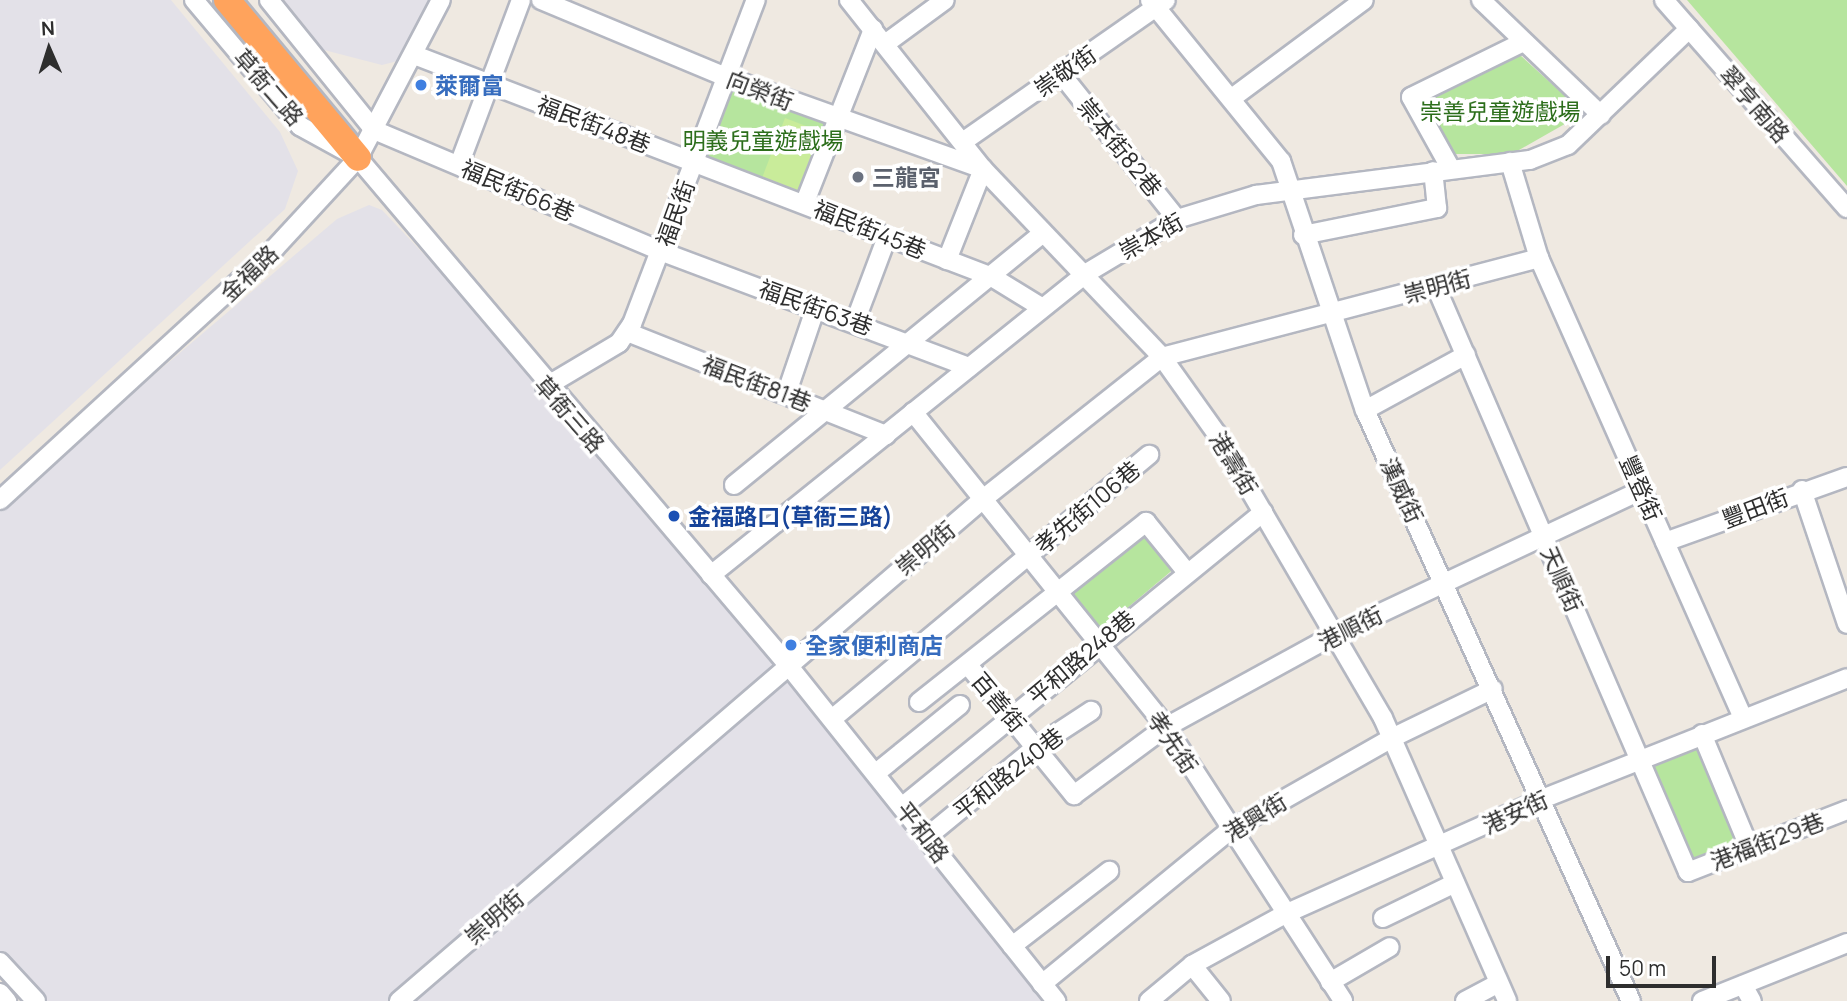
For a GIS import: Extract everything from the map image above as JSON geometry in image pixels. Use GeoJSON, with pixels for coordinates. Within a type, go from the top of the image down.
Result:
{"type":"FeatureCollection","features":[{"type":"Feature","properties":{"kind":"highway"},"geometry":{"type":"LineString","coordinates":[[227,0],[366,144]]}},
{"type":"Feature","properties":{"kind":"highway"},"geometry":{"type":"LineString","coordinates":[[250,0],[366,144]]}},
{"type":"Feature","properties":{"kind":"street","name":"草衙二路"},"geometry":{"type":"LineString","coordinates":[[194,0],[300,126],[366,144]]}},
{"type":"Feature","properties":{"kind":"street"},"geometry":{"type":"LineString","coordinates":[[270,0],[366,144]]}},
{"type":"Feature","properties":{"kind":"street","name":"金福路"},"geometry":{"type":"LineString","coordinates":[[0,500],[274,249],[366,144],[417,56],[441,0]]}},
{"type":"Feature","properties":{"kind":"street"},"geometry":{"type":"LineString","coordinates":[[459,165],[521,0]]}},
{"type":"Feature","properties":{"kind":"street","name":"向榮街"},"geometry":{"type":"LineString","coordinates":[[541,0],[726,77],[983,169]]}},
{"type":"Feature","properties":{"kind":"street","name":"福民街"},"geometry":{"type":"LineString","coordinates":[[627,332],[756,0]]}},
{"type":"Feature","properties":{"kind":"street","name":"港壽街"},"geometry":{"type":"LineString","coordinates":[[849,0],[964,141],[983,169],[1162,357],[1264,512],[1338,633],[1392,738],[1507,1001]]}},
{"type":"Feature","properties":{"kind":"street"},"geometry":{"type":"LineString","coordinates":[[885,44],[945,0]]}},
{"type":"Feature","properties":{"kind":"street"},"geometry":{"type":"LineString","coordinates":[[1232,98],[1364,0]]}},
{"type":"Feature","properties":{"kind":"street"},"geometry":{"type":"LineString","coordinates":[[1481,0],[1521,43],[1601,115]]}},
{"type":"Feature","properties":{"kind":"street","name":"翠亨南路"},"geometry":{"type":"LineString","coordinates":[[1664,0],[1847,208]]}},
{"type":"Feature","properties":{"kind":"street","name":"漢威街"},"geometry":{"type":"LineString","coordinates":[[1157,2],[1281,162],[1293,190],[1303,235],[1330,315],[1366,410],[1631,1001]]}},
{"type":"Feature","properties":{"kind":"street","name":"崇敬街"},"geometry":{"type":"LineString","coordinates":[[964,141],[1062,75],[1157,2]]}},
{"type":"Feature","properties":{"kind":"street"},"geometry":{"type":"LineString","coordinates":[[805,202],[873,29]]}},
{"type":"Feature","properties":{"kind":"street","name":"崇本街"},"geometry":{"type":"LineString","coordinates":[[711,575],[1041,307],[1085,274],[1177,219],[1293,190],[1510,162],[1568,145],[1689,29]]}},
{"type":"Feature","properties":{"kind":"street"},"geometry":{"type":"LineString","coordinates":[[1303,235],[1437,208],[1442,170],[1411,97],[1521,43]]}},
{"type":"Feature","properties":{"kind":"street","name":"福民街48巷"},"geometry":{"type":"LineString","coordinates":[[417,56],[694,162]]}},
{"type":"Feature","properties":{"kind":"street","name":"崇本街82巷"},"geometry":{"type":"LineString","coordinates":[[1062,75],[1177,219]]}},
{"type":"Feature","properties":{"kind":"street","name":"福民街66巷"},"geometry":{"type":"LineString","coordinates":[[366,144],[459,165],[660,251]]}},
{"type":"Feature","properties":{"kind":"street","name":"草衙三路"},"geometry":{"type":"LineString","coordinates":[[366,144],[545,387],[788,665]]}},
{"type":"Feature","properties":{"kind":"street","name":"福民街45巷"},"geometry":{"type":"LineString","coordinates":[[694,162],[805,202],[992,277],[1041,307]]}},
{"type":"Feature","properties":{"kind":"street","name":"豐登街"},"geometry":{"type":"LineString","coordinates":[[1510,162],[1539,258],[1743,718]]}},
{"type":"Feature","properties":{"kind":"street"},"geometry":{"type":"LineString","coordinates":[[947,260],[983,169]]}},
{"type":"Feature","properties":{"kind":"street"},"geometry":{"type":"LineString","coordinates":[[734,485],[830,412],[1043,233]]}},
{"type":"Feature","properties":{"kind":"street"},"geometry":{"type":"LineString","coordinates":[[855,322],[887,237]]}},
{"type":"Feature","properties":{"kind":"street","name":"福民街63巷"},"geometry":{"type":"LineString","coordinates":[[660,251],[816,307],[969,367]]}},
{"type":"Feature","properties":{"kind":"street","name":"崇明街"},"geometry":{"type":"LineString","coordinates":[[399,1001],[983,499],[1162,357],[1539,258]]}},
{"type":"Feature","properties":{"kind":"street","name":"天順街"},"geometry":{"type":"LineString","coordinates":[[1436,287],[1642,759],[1688,872]]}},
{"type":"Feature","properties":{"kind":"street"},"geometry":{"type":"LineString","coordinates":[[786,395],[816,307]]}},
{"type":"Feature","properties":{"kind":"street"},"geometry":{"type":"LineString","coordinates":[[545,387],[627,332]]}},
{"type":"Feature","properties":{"kind":"street","name":"福民街81巷"},"geometry":{"type":"LineString","coordinates":[[627,332],[886,435]]}},
{"type":"Feature","properties":{"kind":"street"},"geometry":{"type":"LineString","coordinates":[[1366,410],[1466,355]]}},
{"type":"Feature","properties":{"kind":"street","name":"孝先街"},"geometry":{"type":"LineString","coordinates":[[913,412],[983,499],[1026,558],[1166,727],[1284,914],[1343,1001]]}},
{"type":"Feature","properties":{"kind":"street","name":"孝先街106巷"},"geometry":{"type":"LineString","coordinates":[[832,719],[1149,456]]}},
{"type":"Feature","properties":{"kind":"street","name":"豐田街"},"geometry":{"type":"LineString","coordinates":[[1665,542],[1802,490],[1847,477]]}},
{"type":"Feature","properties":{"kind":"street","name":"港順街"},"geometry":{"type":"LineString","coordinates":[[1074,795],[1166,727],[1338,633],[1642,490]]}},
{"type":"Feature","properties":{"kind":"street"},"geometry":{"type":"LineString","coordinates":[[1802,490],[1847,624]]}},
{"type":"Feature","properties":{"kind":"street","name":"平和路248巷"},"geometry":{"type":"LineString","coordinates":[[903,806],[1185,570],[1264,512]]}},
{"type":"Feature","properties":{"kind":"street","name":"百善街"},"geometry":{"type":"LineString","coordinates":[[1074,795],[968,665],[1146,522],[1185,570]]}},
{"type":"Feature","properties":{"kind":"street","name":"平和路"},"geometry":{"type":"LineString","coordinates":[[788,665],[1056,1001]]}},
{"type":"Feature","properties":{"kind":"street"},"geometry":{"type":"LineString","coordinates":[[919,702],[968,665]]}},
{"type":"Feature","properties":{"kind":"street","name":"港安街"},"geometry":{"type":"LineString","coordinates":[[1149,1001],[1192,965],[1284,914],[1440,847],[1542,799],[1743,718],[1846,683]]}},
{"type":"Feature","properties":{"kind":"street","name":"港興街"},"geometry":{"type":"LineString","coordinates":[[1042,984],[1230,830],[1392,738],[1493,689]]}},
{"type":"Feature","properties":{"kind":"street"},"geometry":{"type":"LineString","coordinates":[[876,773],[960,705]]}},
{"type":"Feature","properties":{"kind":"street","name":"平和路240巷"},"geometry":{"type":"LineString","coordinates":[[927,836],[1036,747],[1091,711]]}},
{"type":"Feature","properties":{"kind":"street"},"geometry":{"type":"LineString","coordinates":[[1702,734],[1749,847]]}},
{"type":"Feature","properties":{"kind":"street","name":"港福街29巷"},"geometry":{"type":"LineString","coordinates":[[1688,872],[1847,810]]}},
{"type":"Feature","properties":{"kind":"street"},"geometry":{"type":"LineString","coordinates":[[1012,946],[1109,871]]}},
{"type":"Feature","properties":{"kind":"street"},"geometry":{"type":"LineString","coordinates":[[1383,918],[1455,883]]}},
{"type":"Feature","properties":{"kind":"street"},"geometry":{"type":"LineString","coordinates":[[1702,1001],[1748,993],[1847,943]]}},
{"type":"Feature","properties":{"kind":"street"},"geometry":{"type":"LineString","coordinates":[[1330,982],[1390,947]]}},
{"type":"Feature","properties":{"kind":"street"},"geometry":{"type":"LineString","coordinates":[[0,962],[36,1001]]}},
{"type":"Feature","properties":{"kind":"street"},"geometry":{"type":"LineString","coordinates":[[1192,965],[1222,1001]]}},
{"type":"Feature","properties":{"kind":"street"},"geometry":{"type":"LineString","coordinates":[[1465,1001],[1499,983]]}},
{"type":"Feature","properties":{"kind":"street"},"geometry":{"type":"LineString","coordinates":[[0,993],[7,1001]]}},
{"type":"Feature","properties":{"kind":"shaded area"},"geometry":{"type":"Polygon","coordinates":[[[0,0],[171,0],[280,132],[298,171],[285,209],[0,470],[0,0]]]}},
{"type":"Feature","properties":{"kind":"shaded area"},"geometry":{"type":"Polygon","coordinates":[[[284,0],[441,0],[417,56],[382,65],[324,50],[284,0]]]}},
{"type":"Feature","properties":{"kind":"shaded area"},"geometry":{"type":"Polygon","coordinates":[[[369,205],[382,210],[556,394],[1056,1001],[38,1001],[0,959],[0,506],[337,219],[369,205]]]}},
{"type":"Feature","properties":{"kind":"green space"},"geometry":{"type":"Polygon","coordinates":[[[1687,0],[1847,0],[1847,186],[1687,0]]]}},
{"type":"Feature","properties":{"kind":"green space","name":"崇善兒童遊戲場"},"geometry":{"type":"Polygon","coordinates":[[[1520,55],[1584,113],[1512,154],[1450,154],[1420,99],[1520,55]]]}},
{"type":"Feature","properties":{"kind":"green space","name":"明義兒童遊戲場"},"geometry":{"type":"Polygon","coordinates":[[[729,83],[826,120],[796,198],[699,160],[729,83]]]}},
{"type":"Feature","properties":{"kind":"green space"},"geometry":{"type":"Polygon","coordinates":[[[785,118],[822,132],[799,194],[761,180],[785,118]]]}},
{"type":"Feature","properties":{"kind":"green space"},"geometry":{"type":"Polygon","coordinates":[[[1145,524],[1179,565],[1100,631],[1066,590],[1145,524]]]}},
{"type":"Feature","properties":{"kind":"green space"},"geometry":{"type":"Polygon","coordinates":[[[1702,744],[1742,843],[1687,865],[1647,766],[1702,744]]]}},
{"type":"Feature","properties":{"kind":"place","name":"萊爾富"},"geometry":{"type":"Point","coordinates":[421,85]}},
{"type":"Feature","properties":{"kind":"place","name":"三龍宮"},"geometry":{"type":"Point","coordinates":[858,177]}},
{"type":"Feature","properties":{"kind":"place","name":"金福路口(草衙三路)"},"geometry":{"type":"Point","coordinates":[674,516]}},
{"type":"Feature","properties":{"kind":"place","name":"全家便利商店"},"geometry":{"type":"Point","coordinates":[791,645]}}]}
